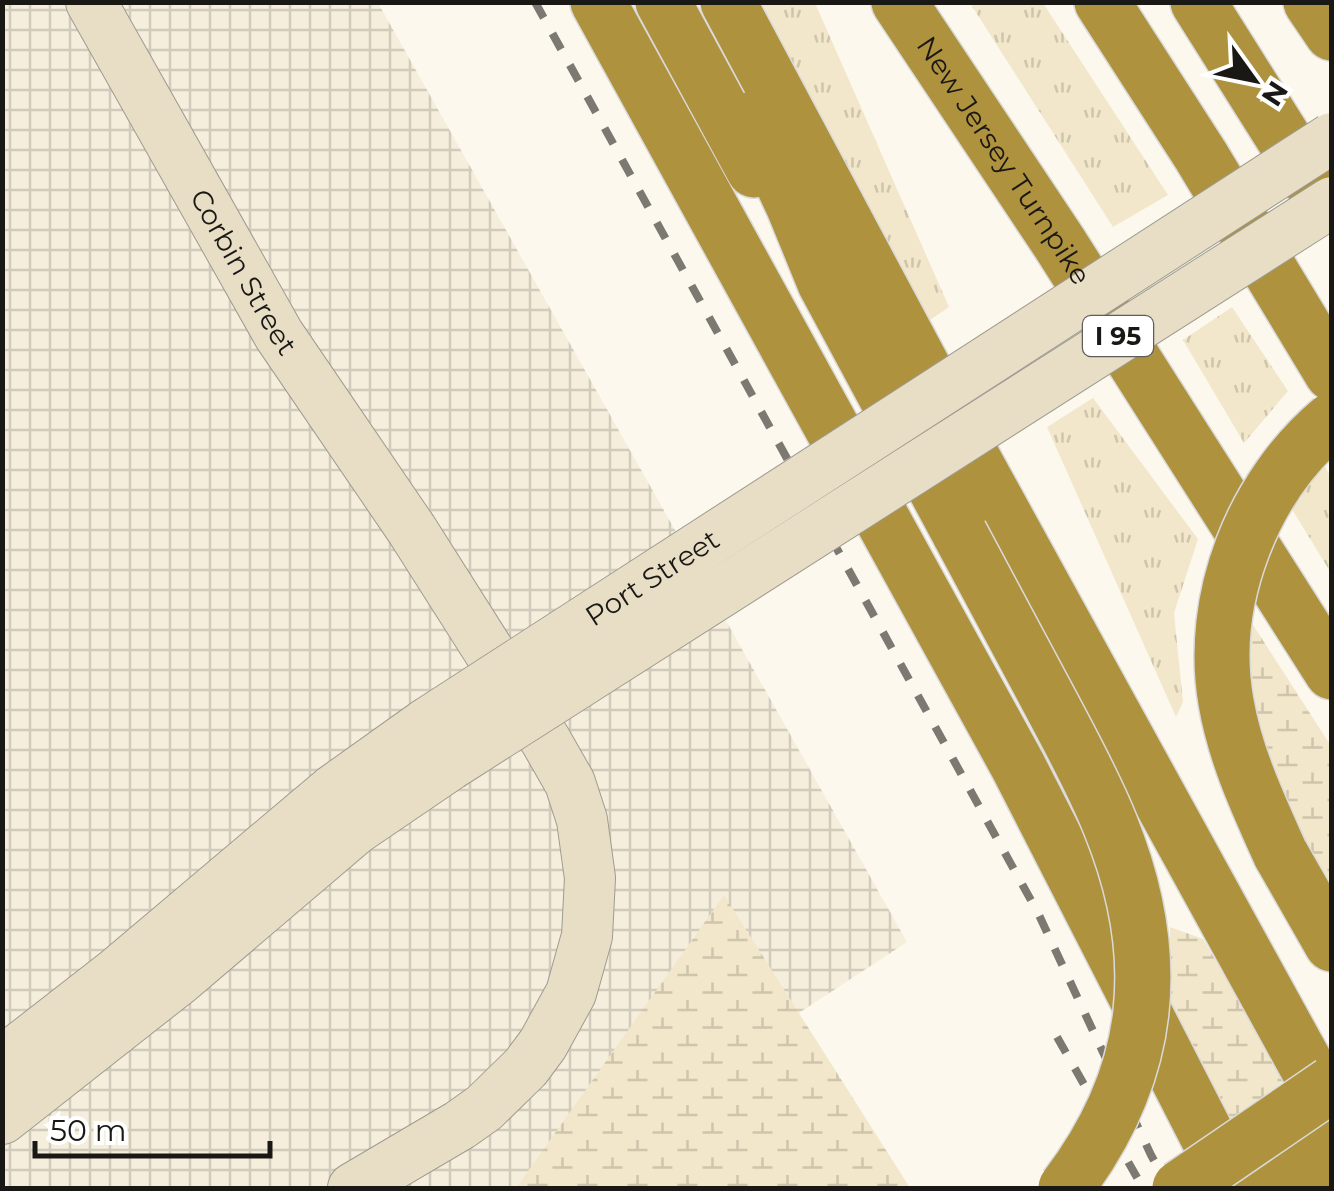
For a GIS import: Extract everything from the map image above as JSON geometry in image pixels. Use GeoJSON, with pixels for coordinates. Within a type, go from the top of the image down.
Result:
{"type":"FeatureCollection","features":[{"type":"Feature","properties":{"kind":"highway"},"geometry":{"type":"LineString","coordinates":[[598,2],[1018,766],[1238,1188],[1332,1130]]}},
{"type":"Feature","properties":{"kind":"highway"},"geometry":{"type":"LineString","coordinates":[[663,2],[778,214],[825,282]]}},
{"type":"Feature","properties":{"kind":"highway"},"geometry":{"type":"LineString","coordinates":[[700,2],[825,282],[1096,791],[1122,855],[1139,922],[1143,965],[1138,1038],[1116,1108],[1101,1138],[1066,1188]]}},
{"type":"Feature","properties":{"kind":"highway"},"geometry":{"type":"LineString","coordinates":[[728,2],[927,375],[1332,1112]]}},
{"type":"Feature","properties":{"kind":"highway","name":"New Jersey Turnpike"},"geometry":{"type":"LineString","coordinates":[[900,2],[1060,244],[1332,672]]}},
{"type":"Feature","properties":{"kind":"highway"},"geometry":{"type":"LineString","coordinates":[[1102,2],[1332,373]]}},
{"type":"Feature","properties":{"kind":"highway"},"geometry":{"type":"LineString","coordinates":[[1198,2],[1332,215]]}},
{"type":"Feature","properties":{"kind":"highway"},"geometry":{"type":"LineString","coordinates":[[1310,2],[1332,33]]}},
{"type":"Feature","properties":{"kind":"highway"},"geometry":{"type":"LineString","coordinates":[[1332,420],[1294,457],[1255,518],[1231,587],[1224,636],[1225,699],[1252,791],[1280,852],[1332,944]]}},
{"type":"Feature","properties":{"kind":"highway"},"geometry":{"type":"LineString","coordinates":[[1180,1188],[1332,1084]]}},
{"type":"Feature","properties":{"kind":"highway"},"geometry":{"type":"LineString","coordinates":[[1318,1188],[1332,1180]]}},
{"type":"Feature","properties":{"kind":"main road","name":"Corbin Street"},"geometry":{"type":"LineString","coordinates":[[91,2],[279,335],[412,530],[546,740],[570,784],[582,820],[588,848],[590,907],[580,965],[544,1044],[494,1099],[460,1125],[352,1188]]}},
{"type":"Feature","properties":{"kind":"main road","name":"Port Street"},"geometry":{"type":"LineString","coordinates":[[2,1119],[135,1016],[356,830],[438,744],[1332,138]]}},
{"type":"Feature","properties":{"kind":"main road","name":"Port Street"},"geometry":{"type":"LineString","coordinates":[[2,1062],[115,974],[333,790],[438,744],[1332,202]]}},
{"type":"Feature","properties":{"kind":"shaded area"},"geometry":{"type":"Polygon","coordinates":[[[2,3],[378,3],[907,942],[532,1188],[3,1188],[2,3]]]}},
{"type":"Feature","properties":{"kind":"green space"},"geometry":{"type":"Polygon","coordinates":[[[750,3],[815,3],[949,307],[924,324],[750,3]]]}},
{"type":"Feature","properties":{"kind":"green space"},"geometry":{"type":"Polygon","coordinates":[[[970,3],[1043,3],[1168,195],[1113,227],[970,3]]]}},
{"type":"Feature","properties":{"kind":"green space"},"geometry":{"type":"Polygon","coordinates":[[[1232,307],[1288,391],[1244,443],[1183,340],[1232,307]]]}},
{"type":"Feature","properties":{"kind":"green space"},"geometry":{"type":"Polygon","coordinates":[[[1093,398],[1198,539],[1174,613],[1183,702],[1176,717],[1047,427],[1093,398]]]}},
{"type":"Feature","properties":{"kind":"green space"},"geometry":{"type":"Polygon","coordinates":[[[1320,458],[1331,477],[1331,573],[1290,506],[1320,458]]]}},
{"type":"Feature","properties":{"kind":"green space"},"geometry":{"type":"Polygon","coordinates":[[[1246,614],[1331,746],[1331,905],[1249,710],[1246,614]]]}},
{"type":"Feature","properties":{"kind":"green space"},"geometry":{"type":"Polygon","coordinates":[[[724,895],[910,1188],[516,1188],[724,895]]]}},
{"type":"Feature","properties":{"kind":"green space"},"geometry":{"type":"Polygon","coordinates":[[[1170,927],[1203,939],[1285,1080],[1224,1127],[1171,1026],[1170,927]]]}},
{"type":"Feature","properties":{"kind":"railway"},"geometry":{"type":"LineString","coordinates":[[535,2],[1038,913],[1169,1188]]}},
{"type":"Feature","properties":{"kind":"railway"},"geometry":{"type":"LineString","coordinates":[[1057,1037],[1143,1188]]}}]}
